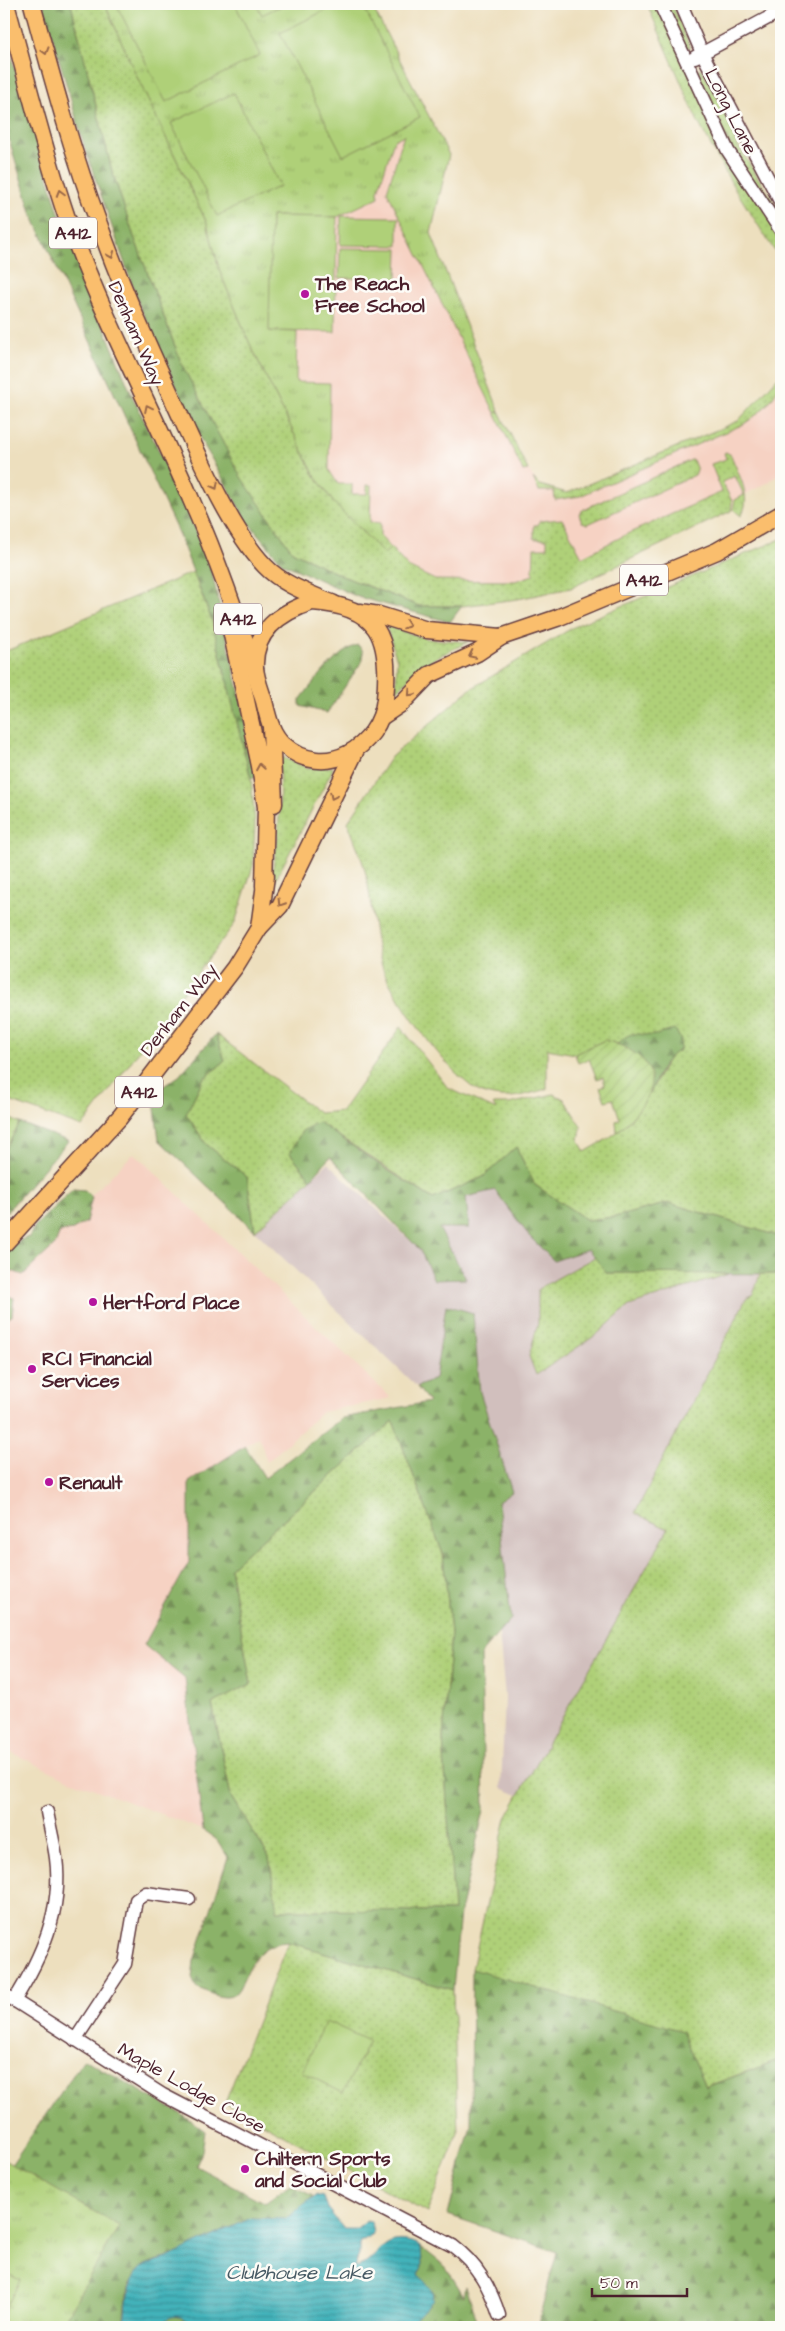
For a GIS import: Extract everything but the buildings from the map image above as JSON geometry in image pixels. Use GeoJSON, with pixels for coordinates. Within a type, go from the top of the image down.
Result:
{"type":"FeatureCollection","features":[{"type":"Feature","properties":{"kind":"main road","name":"Denham Way"},"geometry":{"type":"LineString","coordinates":[[6,4],[67,217],[100,303],[194,505],[234,605],[255,670]]}},
{"type":"Feature","properties":{"kind":"main road","name":"Denham Way"},"geometry":{"type":"LineString","coordinates":[[32,4],[98,223],[138,325],[192,443],[232,517],[252,550],[266,568],[290,584],[334,604]]}},
{"type":"Feature","properties":{"kind":"main road","name":"A412"},"geometry":{"type":"LineString","coordinates":[[381,716],[402,703],[430,675],[477,653],[501,637],[557,618],[717,551],[781,514]]}},
{"type":"Feature","properties":{"kind":"main road","name":"A412"},"geometry":{"type":"LineString","coordinates":[[219,569],[260,766],[266,807],[264,886]]}},
{"type":"Feature","properties":{"kind":"main road"},"geometry":{"type":"LineString","coordinates":[[312,602],[334,604],[360,612],[374,628],[385,653],[387,676],[384,708],[369,736],[355,752],[330,759],[309,757],[284,745],[271,726],[255,670],[255,655],[260,641],[273,622],[288,611],[312,602]]}},
{"type":"Feature","properties":{"kind":"main road","name":"A412"},"geometry":{"type":"LineString","coordinates":[[360,612],[380,615],[427,630],[501,637]]}},
{"type":"Feature","properties":{"kind":"main road","name":"Denham Way"},"geometry":{"type":"LineString","coordinates":[[259,928],[274,826],[271,726]]}},
{"type":"Feature","properties":{"kind":"main road","name":"Denham Way"},"geometry":{"type":"LineString","coordinates":[[4,1244],[120,1117],[230,974],[259,928],[280,906],[355,752]]}},
{"type":"Feature","properties":{"kind":"street","name":"Long Lane"},"geometry":{"type":"LineString","coordinates":[[660,4],[685,62],[728,150],[781,230]]}},
{"type":"Feature","properties":{"kind":"street","name":"Long Lane"},"geometry":{"type":"LineString","coordinates":[[681,4],[702,53],[781,203]]}},
{"type":"Feature","properties":{"kind":"street"},"geometry":{"type":"LineString","coordinates":[[685,62],[781,11]]}},
{"type":"Feature","properties":{"kind":"street"},"geometry":{"type":"LineString","coordinates":[[9,1997],[46,1941],[54,1913],[57,1863],[46,1812]]}},
{"type":"Feature","properties":{"kind":"street"},"geometry":{"type":"LineString","coordinates":[[75,2040],[125,1964],[136,1900],[146,1893],[189,1899]]}},
{"type":"Feature","properties":{"kind":"street","name":"Maple Lodge Close"},"geometry":{"type":"LineString","coordinates":[[9,1997],[186,2108],[453,2246],[472,2262],[491,2293],[499,2315]]}},
{"type":"Feature","properties":{"kind":"shaded area","name":"The Reach Free School"},"geometry":{"type":"Polygon","coordinates":[[[71,4],[371,4],[449,155],[431,233],[499,411],[528,470],[540,485],[567,493],[738,421],[781,374],[781,471],[769,482],[732,501],[731,511],[571,588],[518,599],[462,606],[419,606],[112,171],[71,4]]]}},
{"type":"Feature","properties":{"kind":"shaded area"},"geometry":{"type":"Polygon","coordinates":[[[134,1153],[391,1398],[322,1412],[267,1462],[259,1437],[189,1482],[189,1562],[144,1645],[185,1679],[203,1830],[65,1778],[4,1749],[4,1282],[134,1153]]]}},
{"type":"Feature","properties":{"kind":"shaded area"},"geometry":{"type":"Polygon","coordinates":[[[328,1163],[420,1250],[434,1280],[466,1279],[439,1227],[466,1197],[495,1190],[530,1237],[588,1249],[595,1257],[538,1289],[538,1323],[529,1356],[536,1375],[596,1335],[629,1306],[729,1274],[759,1274],[753,1295],[746,1299],[635,1513],[668,1529],[521,1796],[501,1788],[505,1697],[499,1633],[511,1619],[498,1502],[512,1492],[480,1392],[473,1314],[446,1305],[435,1380],[417,1387],[255,1231],[328,1163]]]}},
{"type":"Feature","properties":{"kind":"green space"},"geometry":{"type":"Polygon","coordinates":[[[43,4],[71,4],[112,171],[133,234],[182,365],[241,477],[292,551],[342,576],[419,606],[462,606],[450,622],[358,597],[282,563],[246,520],[200,438],[140,307],[86,152],[43,4]]]}},
{"type":"Feature","properties":{"kind":"green space"},"geometry":{"type":"Polygon","coordinates":[[[71,4],[105,4],[138,79],[207,223],[220,272],[250,344],[314,474],[334,503],[384,553],[391,548],[408,567],[435,580],[515,581],[533,575],[534,548],[547,548],[547,539],[534,539],[534,525],[538,525],[540,521],[562,519],[582,557],[629,533],[722,492],[711,464],[726,459],[724,453],[726,452],[731,455],[745,493],[744,509],[741,516],[733,509],[735,500],[744,495],[735,476],[722,482],[732,501],[731,511],[571,588],[518,599],[462,606],[419,606],[342,576],[292,551],[240,477],[182,365],[133,234],[112,171],[71,4]]]}},
{"type":"Feature","properties":{"kind":"green space"},"geometry":{"type":"Polygon","coordinates":[[[105,4],[371,4],[449,155],[431,233],[499,411],[495,413],[387,191],[404,135],[394,140],[378,191],[379,197],[337,217],[271,216],[270,331],[297,332],[296,382],[330,383],[329,470],[338,484],[352,484],[352,494],[367,494],[367,485],[371,485],[370,522],[380,523],[380,536],[391,548],[384,554],[334,503],[314,474],[250,344],[220,272],[207,223],[138,79],[105,4]]]}},
{"type":"Feature","properties":{"kind":"green space"},"geometry":{"type":"Polygon","coordinates":[[[116,4],[235,4],[260,55],[166,102],[116,4]]]}},
{"type":"Feature","properties":{"kind":"green space"},"geometry":{"type":"Polygon","coordinates":[[[256,4],[284,4],[262,15],[256,4]]]}},
{"type":"Feature","properties":{"kind":"green space"},"geometry":{"type":"Polygon","coordinates":[[[338,4],[362,4],[420,117],[343,156],[280,33],[338,4]]]}},
{"type":"Feature","properties":{"kind":"green space"},"geometry":{"type":"Polygon","coordinates":[[[647,4],[655,4],[776,231],[781,241],[781,261],[732,184],[698,122],[647,4]]]}},
{"type":"Feature","properties":{"kind":"green space"},"geometry":{"type":"Polygon","coordinates":[[[664,4],[672,4],[690,47],[687,49],[664,4]]]}},
{"type":"Feature","properties":{"kind":"green space"},"geometry":{"type":"Polygon","coordinates":[[[4,33],[63,226],[133,398],[189,512],[211,569],[245,717],[256,777],[251,779],[212,621],[179,535],[31,212],[4,123],[4,33]]]}},
{"type":"Feature","properties":{"kind":"green space"},"geometry":{"type":"Polygon","coordinates":[[[702,69],[736,134],[735,141],[781,214],[781,224],[756,188],[723,131],[705,91],[698,70],[702,69]]]}},
{"type":"Feature","properties":{"kind":"green space"},"geometry":{"type":"Polygon","coordinates":[[[234,93],[280,186],[217,216],[171,123],[234,93]]]}},
{"type":"Feature","properties":{"kind":"green space"},"geometry":{"type":"Polygon","coordinates":[[[271,216],[337,217],[335,332],[269,331],[271,216]]]}},
{"type":"Feature","properties":{"kind":"green space"},"geometry":{"type":"Polygon","coordinates":[[[341,216],[398,217],[398,246],[340,245],[341,216]]]}},
{"type":"Feature","properties":{"kind":"green space"},"geometry":{"type":"Polygon","coordinates":[[[340,248],[398,249],[397,279],[339,278],[340,248]]]}},
{"type":"Feature","properties":{"kind":"green space"},"geometry":{"type":"Polygon","coordinates":[[[781,374],[774,396],[763,409],[744,424],[580,496],[555,500],[554,491],[539,491],[533,478],[540,485],[567,493],[738,421],[781,374]]]}},
{"type":"Feature","properties":{"kind":"green space"},"geometry":{"type":"Polygon","coordinates":[[[499,411],[528,470],[523,471],[495,413],[499,411]]]}},
{"type":"Feature","properties":{"kind":"green space"},"geometry":{"type":"Polygon","coordinates":[[[693,460],[697,470],[695,475],[588,524],[582,522],[579,514],[582,510],[693,460]]]}},
{"type":"Feature","properties":{"kind":"green space"},"geometry":{"type":"Polygon","coordinates":[[[781,539],[781,722],[778,724],[781,728],[781,1237],[669,1203],[615,1217],[587,1220],[535,1185],[516,1147],[483,1177],[433,1199],[318,1122],[290,1153],[311,1179],[255,1231],[247,1177],[206,1144],[186,1114],[203,1079],[225,1061],[216,1034],[319,1113],[342,1111],[401,1027],[448,1088],[496,1110],[493,1104],[509,1104],[554,1094],[564,1099],[581,1126],[579,1141],[585,1152],[615,1134],[639,1110],[671,1054],[653,1035],[618,1044],[605,1040],[575,1054],[547,1049],[547,1089],[524,1095],[502,1097],[485,1094],[458,1075],[410,1017],[397,997],[382,966],[366,873],[348,822],[391,757],[469,690],[577,625],[781,539]]]}},
{"type":"Feature","properties":{"kind":"green space"},"geometry":{"type":"Polygon","coordinates":[[[193,572],[212,621],[251,779],[255,823],[253,866],[235,923],[82,1127],[4,1099],[4,652],[193,572]]]}},
{"type":"Feature","properties":{"kind":"green space"},"geometry":{"type":"Polygon","coordinates":[[[386,626],[428,639],[468,642],[435,658],[396,691],[397,660],[386,626]]]}},
{"type":"Feature","properties":{"kind":"green space"},"geometry":{"type":"Polygon","coordinates":[[[358,645],[363,651],[363,660],[327,713],[300,706],[300,700],[326,668],[343,653],[358,645]]]}},
{"type":"Feature","properties":{"kind":"green space"},"geometry":{"type":"Polygon","coordinates":[[[279,756],[308,768],[332,767],[333,769],[264,902],[273,866],[278,830],[279,756]]]}},
{"type":"Feature","properties":{"kind":"green space"},"geometry":{"type":"Polygon","coordinates":[[[675,1029],[681,1040],[680,1050],[674,1053],[665,1063],[650,1093],[618,1044],[632,1034],[655,1035],[675,1029]]]}},
{"type":"Feature","properties":{"kind":"green space"},"geometry":{"type":"Polygon","coordinates":[[[216,1034],[225,1061],[203,1079],[186,1114],[206,1144],[247,1177],[255,1231],[159,1140],[153,1093],[179,1076],[216,1034]]]}},
{"type":"Feature","properties":{"kind":"green space"},"geometry":{"type":"Polygon","coordinates":[[[605,1040],[625,1048],[640,1057],[648,1067],[651,1079],[649,1091],[643,1104],[617,1132],[616,1121],[620,1119],[613,1099],[605,1101],[600,1087],[605,1085],[603,1077],[597,1079],[589,1059],[578,1063],[575,1054],[605,1040]]]}},
{"type":"Feature","properties":{"kind":"green space"},"geometry":{"type":"Polygon","coordinates":[[[4,1116],[20,1123],[4,1152],[4,1116]]]}},
{"type":"Feature","properties":{"kind":"green space"},"geometry":{"type":"Polygon","coordinates":[[[318,1122],[433,1199],[483,1177],[516,1147],[535,1185],[587,1220],[615,1217],[669,1203],[781,1237],[781,1267],[776,1274],[607,1273],[588,1249],[554,1261],[530,1237],[495,1190],[466,1197],[469,1228],[439,1228],[466,1279],[434,1280],[420,1250],[330,1157],[311,1179],[290,1153],[302,1131],[318,1122]]]}},
{"type":"Feature","properties":{"kind":"green space"},"geometry":{"type":"Polygon","coordinates":[[[20,1123],[68,1141],[4,1215],[4,1152],[20,1123]]]}},
{"type":"Feature","properties":{"kind":"green space"},"geometry":{"type":"Polygon","coordinates":[[[73,1189],[85,1190],[92,1197],[86,1222],[73,1230],[60,1232],[55,1245],[23,1275],[6,1269],[5,1250],[18,1241],[29,1237],[35,1226],[73,1189]]]}},
{"type":"Feature","properties":{"kind":"green space"},"geometry":{"type":"Polygon","coordinates":[[[595,1257],[607,1273],[729,1274],[629,1306],[596,1335],[536,1375],[529,1356],[538,1323],[538,1289],[595,1257]]]}},
{"type":"Feature","properties":{"kind":"green space"},"geometry":{"type":"Polygon","coordinates":[[[781,1267],[781,2059],[705,2087],[472,1969],[506,1818],[668,1529],[635,1513],[746,1299],[753,1295],[760,1274],[776,1274],[781,1267]]]}},
{"type":"Feature","properties":{"kind":"green space"},"geometry":{"type":"Polygon","coordinates":[[[4,1294],[14,1298],[12,1316],[4,1320],[4,1294]]]}},
{"type":"Feature","properties":{"kind":"green space"},"geometry":{"type":"Polygon","coordinates":[[[446,1305],[473,1313],[480,1392],[512,1492],[498,1502],[511,1619],[481,1653],[484,1810],[460,1912],[453,1990],[288,1942],[273,1945],[262,1951],[254,1960],[239,1989],[233,1995],[226,1997],[211,1994],[196,1987],[192,1978],[194,1961],[228,1857],[217,1840],[203,1830],[185,1679],[144,1645],[189,1562],[189,1482],[245,1446],[265,1478],[342,1418],[429,1402],[417,1387],[435,1379],[446,1305]],[[393,1421],[230,1568],[251,1684],[212,1704],[231,1797],[269,1857],[277,1910],[454,1911],[443,1738],[451,1633],[443,1554],[393,1421]]]}},
{"type":"Feature","properties":{"kind":"green space"},"geometry":{"type":"Polygon","coordinates":[[[393,1421],[443,1554],[451,1633],[443,1738],[454,1911],[277,1910],[269,1857],[231,1797],[212,1703],[251,1684],[230,1568],[393,1421]]]}},
{"type":"Feature","properties":{"kind":"green space"},"geometry":{"type":"Polygon","coordinates":[[[288,1942],[453,1990],[458,2133],[427,2213],[225,2103],[288,1942]]]}},
{"type":"Feature","properties":{"kind":"green space"},"geometry":{"type":"Polygon","coordinates":[[[472,1969],[682,2031],[706,2087],[781,2059],[781,2327],[537,2327],[557,2252],[448,2215],[471,2125],[472,1969]]]}},
{"type":"Feature","properties":{"kind":"green space"},"geometry":{"type":"Polygon","coordinates":[[[326,2021],[369,2041],[343,2093],[302,2072],[326,2021]]]}},
{"type":"Feature","properties":{"kind":"green space"},"geometry":{"type":"Polygon","coordinates":[[[84,2059],[181,2114],[205,2131],[202,2152],[196,2166],[265,2203],[290,2185],[313,2196],[298,2211],[285,2219],[251,2218],[167,2258],[154,2261],[142,2267],[136,2273],[128,2292],[124,2327],[60,2327],[119,2226],[11,2165],[84,2059]]]}},
{"type":"Feature","properties":{"kind":"green space"},"geometry":{"type":"Polygon","coordinates":[[[4,2160],[119,2226],[60,2327],[4,2327],[4,2160]]]}},
{"type":"Feature","properties":{"kind":"green space"},"geometry":{"type":"Polygon","coordinates":[[[421,2247],[446,2267],[464,2296],[466,2286],[479,2327],[408,2327],[433,2300],[419,2275],[422,2266],[421,2247]]]}},
{"type":"Feature","properties":{"kind":"green space"},"geometry":{"type":"Polygon","coordinates":[[[4,2272],[20,2280],[4,2312],[4,2272]]]}},
{"type":"Feature","properties":{"kind":"green space"},"geometry":{"type":"Polygon","coordinates":[[[173,2316],[185,2318],[193,2327],[159,2327],[173,2316]]]}},
{"type":"Feature","properties":{"kind":"water","name":"Clubhouse Lake"},"geometry":{"type":"Polygon","coordinates":[[[316,2195],[323,2197],[327,2208],[344,2229],[357,2229],[366,2220],[371,2221],[373,2234],[359,2243],[359,2255],[354,2267],[369,2261],[390,2242],[407,2241],[421,2247],[422,2266],[419,2275],[432,2290],[433,2300],[408,2327],[193,2327],[181,2317],[171,2317],[159,2327],[124,2327],[126,2302],[133,2280],[137,2272],[145,2265],[167,2258],[251,2218],[286,2219],[316,2195]]]}},
{"type":"Feature","properties":{"kind":"place","name":"The Reach Free School"},"geometry":{"type":"Point","coordinates":[305,294]}},
{"type":"Feature","properties":{"kind":"place","name":"Hertford Place"},"geometry":{"type":"Point","coordinates":[93,1302]}},
{"type":"Feature","properties":{"kind":"place","name":"RCI Financial Services"},"geometry":{"type":"Point","coordinates":[32,1369]}},
{"type":"Feature","properties":{"kind":"place","name":"Renault"},"geometry":{"type":"Point","coordinates":[49,1482]}},
{"type":"Feature","properties":{"kind":"place","name":"Chiltern Sports and Social Club"},"geometry":{"type":"Point","coordinates":[245,2169]}}]}
